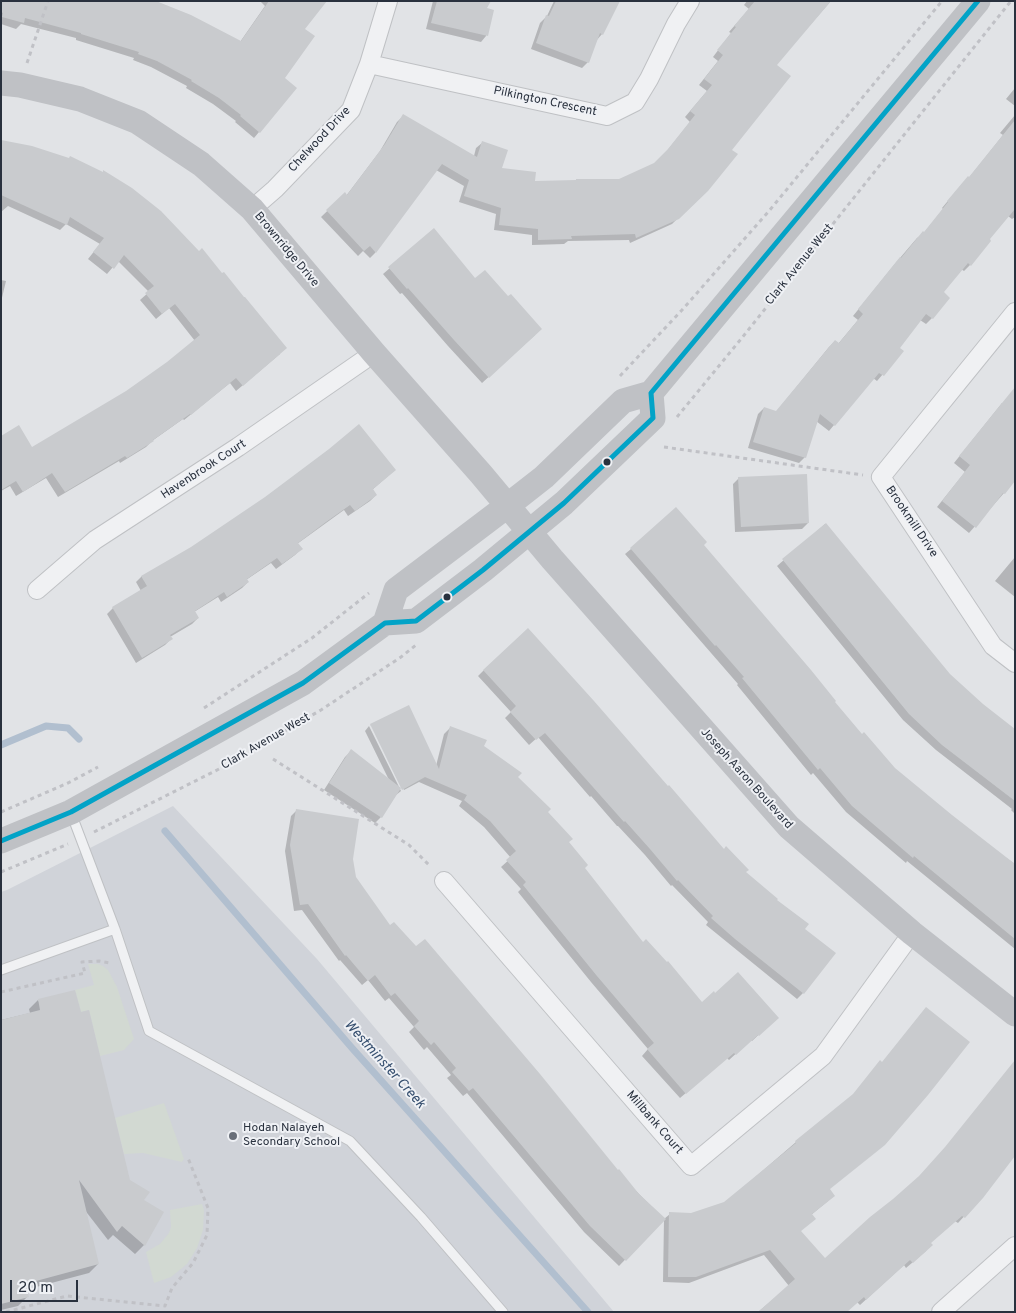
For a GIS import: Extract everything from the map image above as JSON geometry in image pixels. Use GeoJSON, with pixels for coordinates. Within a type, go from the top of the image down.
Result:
{"type":"FeatureCollection","features":[{"type":"Feature","properties":{"kind":"street","name":"Chelwood Drive"},"geometry":{"type":"LineString","coordinates":[[252,209],[275,189],[351,110],[369,64],[388,1]]}},
{"type":"Feature","properties":{"kind":"street","name":"Pilkington Crescent"},"geometry":{"type":"LineString","coordinates":[[369,64],[607,116],[634,102],[690,1]]}},
{"type":"Feature","properties":{"kind":"street"},"geometry":{"type":"LineString","coordinates":[[385,623],[396,590],[508,506],[552,470],[623,401],[651,393],[978,1]]}},
{"type":"Feature","properties":{"kind":"street","name":"Brownridge Drive"},"geometry":{"type":"LineString","coordinates":[[10,84],[80,99],[138,122],[201,164],[252,209],[374,353],[508,506]]}},
{"type":"Feature","properties":{"kind":"street","name":"Brookmill Drive"},"geometry":{"type":"LineString","coordinates":[[1015,312],[881,477],[993,646],[1015,663]]}},
{"type":"Feature","properties":{"kind":"street","name":"Havenbrook Court"},"geometry":{"type":"LineString","coordinates":[[37,590],[95,540],[238,447],[374,353]]}},
{"type":"Feature","properties":{"kind":"street"},"geometry":{"type":"LineString","coordinates":[[1,841],[71,812],[303,683],[385,623],[416,621],[564,503],[653,418],[651,393]]}},
{"type":"Feature","properties":{"kind":"street","name":"Joseph Aaron Boulevard"},"geometry":{"type":"LineString","coordinates":[[508,506],[788,828],[912,933],[1015,1014]]}},
{"type":"Feature","properties":{"kind":"street","name":"Millbank Court"},"geometry":{"type":"LineString","coordinates":[[444,881],[691,1166],[823,1056],[912,933]]}},
{"type":"Feature","properties":{"kind":"street"},"geometry":{"type":"LineString","coordinates":[[941,1312],[1015,1246]]}},
{"type":"Feature","properties":{"kind":"lane"},"geometry":{"type":"LineString","coordinates":[[71,812],[115,929],[149,1031],[350,1142],[420,1217],[503,1312]]}},
{"type":"Feature","properties":{"kind":"lane"},"geometry":{"type":"LineString","coordinates":[[1,970],[115,929]]}},
{"type":"Feature","properties":{"kind":"path"},"geometry":{"type":"LineString","coordinates":[[10,84],[48,1]]}},
{"type":"Feature","properties":{"kind":"path"},"geometry":{"type":"LineString","coordinates":[[617,380],[682,310],[769,211],[942,1]]}},
{"type":"Feature","properties":{"kind":"path","name":"Clark Avenue West"},"geometry":{"type":"LineString","coordinates":[[671,423],[741,339],[1011,1]]}},
{"type":"Feature","properties":{"kind":"path"},"geometry":{"type":"LineString","coordinates":[[664,447],[881,477]]}},
{"type":"Feature","properties":{"kind":"path"},"geometry":{"type":"LineString","coordinates":[[196,713],[312,638],[373,590]]}},
{"type":"Feature","properties":{"kind":"path","name":"Clark Avenue West"},"geometry":{"type":"LineString","coordinates":[[1,872],[81,838],[220,769],[321,710],[416,645]]}},
{"type":"Feature","properties":{"kind":"path"},"geometry":{"type":"LineString","coordinates":[[273,760],[409,845],[444,881]]}},
{"type":"Feature","properties":{"kind":"path"},"geometry":{"type":"LineString","coordinates":[[1,812],[68,783],[100,766]]}},
{"type":"Feature","properties":{"kind":"path"},"geometry":{"type":"LineString","coordinates":[[1,992],[85,973],[82,962],[99,961],[110,964],[113,968]]}},
{"type":"Feature","properties":{"kind":"path"},"geometry":{"type":"LineString","coordinates":[[6,1312],[67,1296],[165,1306],[172,1288],[193,1263],[207,1236],[208,1208],[188,1158]]}},
{"type":"Feature","properties":{"kind":"shaded area","name":"Hodan Nalayeh Secondary School"},"geometry":{"type":"Polygon","coordinates":[[[173,806],[317,959],[614,1312],[1,1312],[1,892],[173,806]]]}},
{"type":"Feature","properties":{"kind":"shaded area"},"geometry":{"type":"Polygon","coordinates":[[[88,964],[103,966],[108,970],[117,987],[134,1039],[124,1050],[100,1056],[89,1010],[81,1012],[75,990],[94,985],[88,964]]]}},
{"type":"Feature","properties":{"kind":"shaded area"},"geometry":{"type":"Polygon","coordinates":[[[164,1103],[184,1159],[182,1162],[143,1153],[124,1154],[115,1118],[164,1103]]]}},
{"type":"Feature","properties":{"kind":"shaded area"},"geometry":{"type":"Polygon","coordinates":[[[202,1204],[204,1210],[203,1230],[197,1248],[187,1264],[171,1277],[154,1283],[146,1252],[160,1244],[169,1233],[171,1227],[170,1210],[202,1204]]]}},
{"type":"Feature","properties":{"kind":"building"},"geometry":{"type":"Polygon","coordinates":[[[1,1],[156,1],[191,15],[241,41],[269,1],[327,1],[305,29],[315,36],[285,78],[297,88],[260,133],[219,98],[192,80],[157,61],[138,54],[139,52],[81,33],[25,18],[24,23],[2,17],[1,1]]]}},
{"type":"Feature","properties":{"kind":"building"},"geometry":{"type":"Polygon","coordinates":[[[437,1],[491,1],[487,8],[494,10],[488,36],[431,23],[437,1]]]}},
{"type":"Feature","properties":{"kind":"building"},"geometry":{"type":"Polygon","coordinates":[[[556,1],[620,1],[603,35],[600,33],[589,63],[536,43],[546,15],[549,16],[556,1]]]}},
{"type":"Feature","properties":{"kind":"building"},"geometry":{"type":"Polygon","coordinates":[[[755,1],[831,1],[777,65],[791,76],[732,150],[738,154],[708,191],[679,219],[636,238],[635,234],[571,236],[572,239],[538,240],[538,229],[499,225],[501,208],[464,196],[469,180],[442,164],[376,253],[370,246],[364,251],[326,210],[345,192],[347,195],[385,144],[403,114],[477,157],[482,141],[508,150],[502,168],[536,172],[535,181],[619,179],[654,163],[668,149],[695,115],[690,111],[712,85],[704,79],[723,55],[717,50],[755,1]]]}},
{"type":"Feature","properties":{"kind":"building"},"geometry":{"type":"Polygon","coordinates":[[[1015,120],[1015,209],[971,266],[968,263],[944,292],[950,298],[933,319],[926,314],[900,348],[904,351],[884,376],[879,373],[835,426],[820,414],[806,458],[753,442],[764,407],[776,411],[835,340],[839,343],[863,314],[858,309],[900,257],[924,232],[947,201],[1015,120]]]}},
{"type":"Feature","properties":{"kind":"building"},"geometry":{"type":"Polygon","coordinates":[[[1,140],[32,146],[69,158],[70,156],[103,172],[103,170],[132,188],[161,211],[199,251],[202,248],[287,348],[243,386],[236,378],[191,415],[154,441],[65,492],[52,473],[23,492],[16,481],[1,490],[1,436],[19,425],[32,447],[126,391],[167,362],[200,335],[175,304],[162,314],[145,293],[154,286],[124,255],[114,269],[93,252],[104,238],[70,217],[67,225],[1,195],[1,140]]]}},
{"type":"Feature","properties":{"kind":"building"},"geometry":{"type":"Polygon","coordinates":[[[434,228],[475,278],[485,270],[508,296],[511,294],[542,329],[489,378],[388,267],[434,228]]]}},
{"type":"Feature","properties":{"kind":"building"},"geometry":{"type":"Polygon","coordinates":[[[1015,387],[1015,481],[1005,494],[1003,493],[976,528],[942,501],[970,465],[959,456],[1015,387]]]}},
{"type":"Feature","properties":{"kind":"building"},"geometry":{"type":"Polygon","coordinates":[[[359,424],[396,470],[373,489],[377,495],[355,511],[350,505],[326,522],[298,543],[303,549],[282,564],[277,558],[247,579],[249,582],[227,597],[224,592],[195,611],[199,618],[170,635],[173,639],[142,658],[112,607],[147,586],[141,576],[191,547],[265,497],[359,424]]]}},
{"type":"Feature","properties":{"kind":"building"},"geometry":{"type":"Polygon","coordinates":[[[807,474],[809,523],[741,527],[738,477],[807,474]]]}},
{"type":"Feature","properties":{"kind":"building"},"geometry":{"type":"Polygon","coordinates":[[[676,507],[707,542],[704,545],[811,670],[862,734],[864,732],[895,768],[1015,864],[1015,939],[914,856],[913,858],[852,806],[820,768],[818,770],[742,678],[744,677],[630,548],[676,507]]]}},
{"type":"Feature","properties":{"kind":"building"},"geometry":{"type":"Polygon","coordinates":[[[826,523],[950,674],[983,704],[1015,729],[1015,801],[942,745],[909,714],[782,559],[826,523]]]}},
{"type":"Feature","properties":{"kind":"building"},"geometry":{"type":"Polygon","coordinates":[[[528,628],[724,849],[726,846],[749,870],[746,872],[777,900],[809,924],[805,929],[836,953],[804,994],[711,918],[713,916],[677,881],[545,733],[536,740],[510,712],[516,706],[483,670],[528,628]]]}},
{"type":"Feature","properties":{"kind":"building"},"geometry":{"type":"Polygon","coordinates":[[[409,705],[439,769],[450,726],[487,740],[484,746],[522,773],[518,777],[551,809],[548,812],[573,839],[569,842],[588,865],[585,868],[643,942],[646,939],[668,961],[702,1002],[738,972],[779,1018],[686,1094],[647,1049],[654,1043],[523,885],[526,882],[506,860],[516,851],[490,821],[464,800],[467,795],[425,777],[402,790],[370,724],[409,705]]]}},
{"type":"Feature","properties":{"kind":"building"},"geometry":{"type":"Polygon","coordinates":[[[351,749],[401,788],[382,818],[329,783],[351,749]]]}},
{"type":"Feature","properties":{"kind":"building"},"geometry":{"type":"Polygon","coordinates":[[[296,809],[359,819],[353,859],[356,877],[390,925],[394,922],[416,946],[425,939],[540,1074],[618,1170],[639,1194],[666,1219],[626,1261],[590,1226],[473,1088],[469,1091],[452,1072],[456,1068],[434,1042],[431,1045],[414,1026],[419,1021],[395,993],[391,996],[375,975],[368,981],[345,956],[308,904],[300,905],[290,845],[296,809]]]}},
{"type":"Feature","properties":{"kind":"building"},"geometry":{"type":"Polygon","coordinates":[[[75,990],[81,1012],[89,1010],[130,1180],[150,1192],[144,1200],[164,1212],[145,1246],[122,1226],[117,1232],[79,1180],[99,1264],[25,1284],[29,1297],[1,1304],[1,1020],[40,1010],[38,999],[75,990]]]}},
{"type":"Feature","properties":{"kind":"building"},"geometry":{"type":"Polygon","coordinates":[[[926,1007],[970,1042],[885,1145],[830,1189],[835,1196],[812,1214],[816,1219],[801,1231],[825,1258],[919,1176],[945,1147],[1015,1060],[1015,1156],[965,1218],[962,1216],[931,1243],[933,1245],[913,1263],[910,1260],[866,1300],[864,1297],[847,1312],[758,1312],[795,1279],[770,1250],[696,1277],[668,1277],[669,1212],[691,1213],[724,1202],[853,1094],[880,1060],[882,1062],[926,1007]]]}},
{"type":"Feature","properties":{"kind":"waterway","name":"Westminster Creek"},"geometry":{"type":"LineString","coordinates":[[1,745],[46,726],[68,728],[79,739]]}},
{"type":"Feature","properties":{"kind":"waterway","name":"Westminster Creek"},"geometry":{"type":"LineString","coordinates":[[165,831],[352,1048],[588,1312]]}},
{"type":"Feature","properties":{"kind":"transit line"},"geometry":{"type":"LineString","coordinates":[[1,841],[71,812],[303,683],[385,623],[416,621],[483,570],[564,503],[653,418],[651,393],[978,1]]}},
{"type":"Feature","properties":{"kind":"place","name":"Hodan Nalayeh Secondary School"},"geometry":{"type":"Point","coordinates":[233,1136]}}]}
